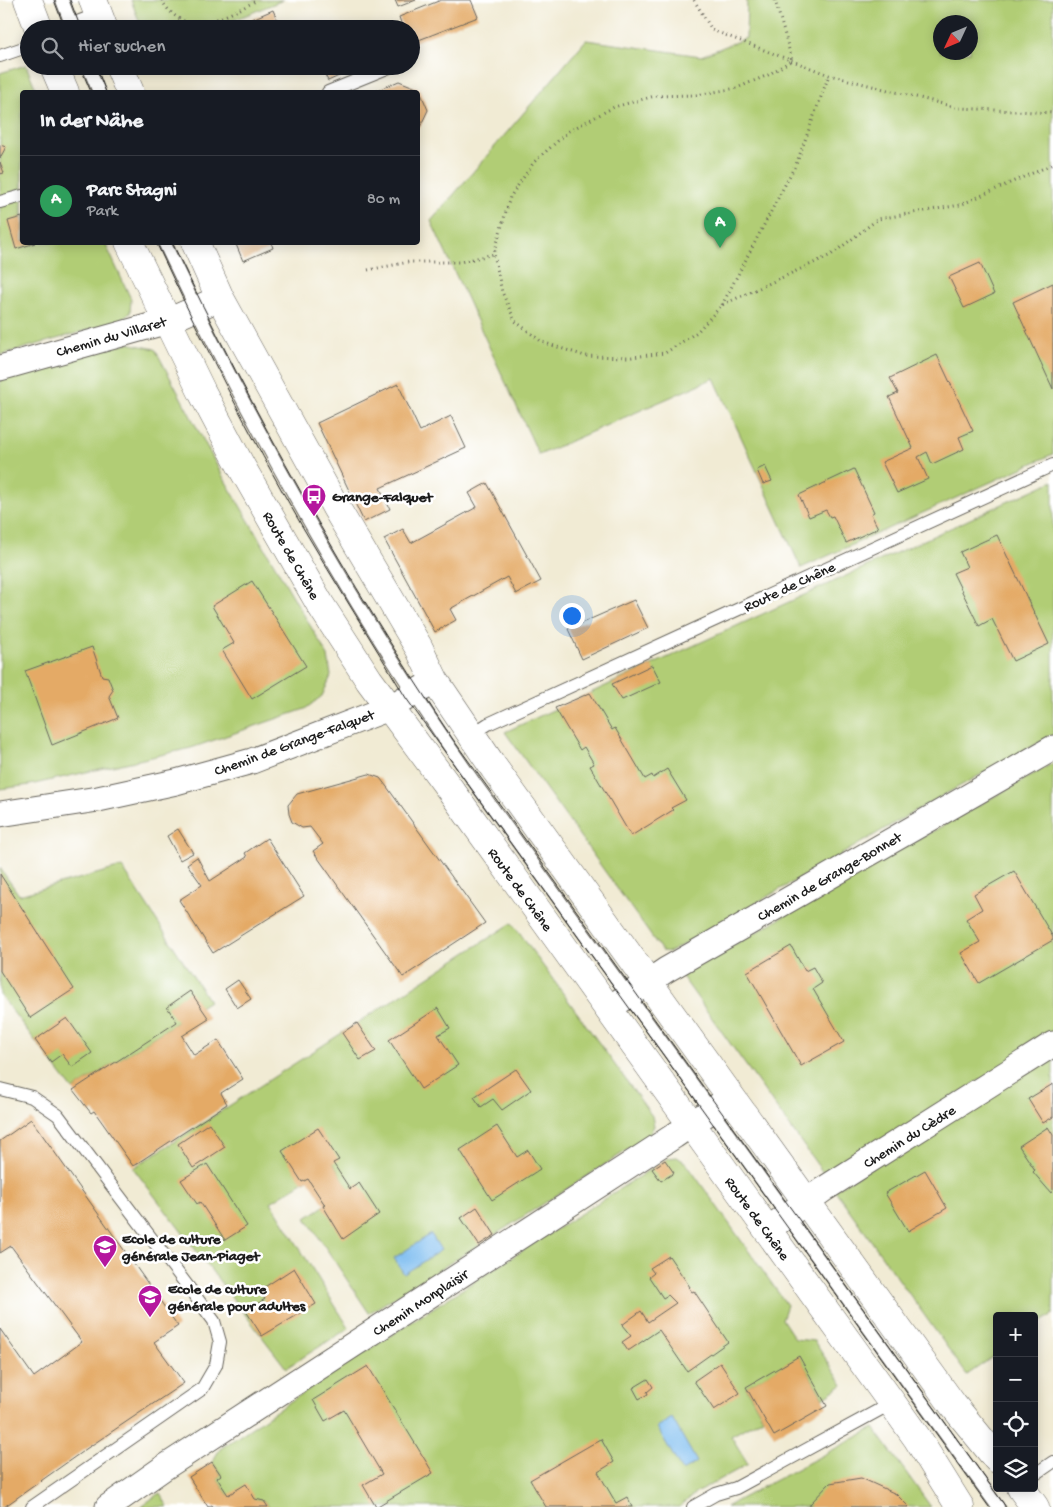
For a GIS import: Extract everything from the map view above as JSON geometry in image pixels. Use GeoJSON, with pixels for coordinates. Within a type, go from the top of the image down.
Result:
{"type":"FeatureCollection","features":[{"type":"Feature","properties":{"kind":"main road"},"geometry":{"type":"LineString","coordinates":[[28,0],[36,20]]}},
{"type":"Feature","properties":{"kind":"main road"},"geometry":{"type":"LineString","coordinates":[[58,75],[64,90]]}},
{"type":"Feature","properties":{"kind":"main road"},"geometry":{"type":"LineString","coordinates":[[123,75],[129,90]]}},
{"type":"Feature","properties":{"kind":"main road","name":"Route de Chêne"},"geometry":{"type":"LineString","coordinates":[[131,245],[207,400],[280,536],[369,680],[390,708],[628,995],[712,1111],[787,1216],[892,1403],[917,1438],[960,1507]]}},
{"type":"Feature","properties":{"kind":"main road","name":"Route de Chêne"},"geometry":{"type":"LineString","coordinates":[[196,245],[220,298],[335,506],[419,648],[424,688],[471,734],[628,995],[787,1216],[953,1405],[993,1454]]}},
{"type":"Feature","properties":{"kind":"main road"},"geometry":{"type":"LineString","coordinates":[[1024,1492],[1035,1507]]}},
{"type":"Feature","properties":{"kind":"street","name":"Chemin du Villaret"},"geometry":{"type":"LineString","coordinates":[[0,368],[168,321],[220,298]]}},
{"type":"Feature","properties":{"kind":"street","name":"Chemin de Grange-Falquet"},"geometry":{"type":"LineString","coordinates":[[0,814],[98,799],[176,782],[252,761],[390,708],[424,688]]}},
{"type":"Feature","properties":{"kind":"street","name":"Chemin de Grange-Bonnet"},"geometry":{"type":"LineString","coordinates":[[628,995],[1053,748]]}},
{"type":"Feature","properties":{"kind":"street","name":"Chemin du Cèdre"},"geometry":{"type":"LineString","coordinates":[[787,1216],[1053,1044]]}},
{"type":"Feature","properties":{"kind":"street","name":"Chemin Monplaisir"},"geometry":{"type":"LineString","coordinates":[[108,1507],[162,1469],[712,1111]]}},
{"type":"Feature","properties":{"kind":"lane"},"geometry":{"type":"LineString","coordinates":[[62,0],[66,20]]}},
{"type":"Feature","properties":{"kind":"lane"},"geometry":{"type":"LineString","coordinates":[[84,20],[98,14]]}},
{"type":"Feature","properties":{"kind":"lane"},"geometry":{"type":"LineString","coordinates":[[0,56],[20,49]]}},
{"type":"Feature","properties":{"kind":"lane"},"geometry":{"type":"LineString","coordinates":[[92,75],[98,90]]}},
{"type":"Feature","properties":{"kind":"lane"},"geometry":{"type":"LineString","coordinates":[[333,90],[370,75]]}},
{"type":"Feature","properties":{"kind":"lane"},"geometry":{"type":"LineString","coordinates":[[0,202],[20,197]]}},
{"type":"Feature","properties":{"kind":"lane"},"geometry":{"type":"LineString","coordinates":[[165,245],[243,402],[308,521],[359,608],[424,688],[474,782],[628,995]]}},
{"type":"Feature","properties":{"kind":"lane","name":"Route de Chêne"},"geometry":{"type":"LineString","coordinates":[[471,734],[488,724],[1053,465]]}},
{"type":"Feature","properties":{"kind":"lane"},"geometry":{"type":"LineString","coordinates":[[0,1089],[32,1098],[58,1115],[214,1321],[220,1342],[216,1365],[202,1389],[32,1507]]}},
{"type":"Feature","properties":{"kind":"lane"},"geometry":{"type":"LineString","coordinates":[[787,1216],[998,1507]]}},
{"type":"Feature","properties":{"kind":"lane"},"geometry":{"type":"LineString","coordinates":[[693,1507],[716,1494],[736,1488],[892,1403]]}},
{"type":"Feature","properties":{"kind":"lane"},"geometry":{"type":"LineString","coordinates":[[1038,1472],[1053,1462]]}},
{"type":"Feature","properties":{"kind":"path"},"geometry":{"type":"LineString","coordinates":[[162,0],[164,6],[175,16],[183,20]]}},
{"type":"Feature","properties":{"kind":"path"},"geometry":{"type":"LineString","coordinates":[[211,20],[240,10],[257,0]]}},
{"type":"Feature","properties":{"kind":"path"},"geometry":{"type":"LineString","coordinates":[[694,0],[712,30],[829,75],[959,108],[1053,113]]}},
{"type":"Feature","properties":{"kind":"path"},"geometry":{"type":"LineString","coordinates":[[775,0],[792,60]]}},
{"type":"Feature","properties":{"kind":"path"},"geometry":{"type":"LineString","coordinates":[[792,60],[768,75],[737,88],[696,95],[655,96],[614,107],[569,131],[534,162],[510,197],[494,254],[502,292],[515,321],[542,342],[585,356],[632,357],[665,353],[697,332],[722,305],[797,162],[829,75]]}},
{"type":"Feature","properties":{"kind":"path"},"geometry":{"type":"LineString","coordinates":[[722,305],[831,255],[878,218],[960,205],[1053,164]]}},
{"type":"Feature","properties":{"kind":"path"},"geometry":{"type":"LineString","coordinates":[[368,270],[409,262],[460,262],[494,254]]}},
{"type":"Feature","properties":{"kind":"green space"},"geometry":{"type":"Polygon","coordinates":[[[131,0],[283,0],[234,20],[139,20],[131,0]]]}},
{"type":"Feature","properties":{"kind":"green space"},"geometry":{"type":"Polygon","coordinates":[[[747,0],[1053,0],[1053,454],[801,568],[714,378],[539,455],[431,221],[586,40],[701,56],[746,38],[747,0]]]}},
{"type":"Feature","properties":{"kind":"green space"},"geometry":{"type":"Polygon","coordinates":[[[20,67],[20,75],[30,75],[36,90],[20,90],[20,245],[106,245],[131,299],[130,313],[120,321],[0,355],[0,73],[20,67]]]}},
{"type":"Feature","properties":{"kind":"green space"},"geometry":{"type":"Polygon","coordinates":[[[127,343],[155,349],[222,475],[328,656],[331,676],[322,696],[305,709],[191,748],[30,785],[0,789],[0,379],[127,343]]]}},
{"type":"Feature","properties":{"kind":"green space"},"geometry":{"type":"Polygon","coordinates":[[[1053,481],[1053,735],[920,808],[670,952],[662,951],[505,732],[1053,481]]]}},
{"type":"Feature","properties":{"kind":"green space"},"geometry":{"type":"Polygon","coordinates":[[[1053,763],[1053,1034],[826,1177],[681,975],[1053,763]]]}},
{"type":"Feature","properties":{"kind":"green space"},"geometry":{"type":"Polygon","coordinates":[[[122,867],[209,1001],[73,1090],[0,995],[0,868],[19,895],[122,867]]]}},
{"type":"Feature","properties":{"kind":"green space"},"geometry":{"type":"Polygon","coordinates":[[[512,923],[652,1116],[654,1126],[648,1137],[369,1313],[306,1218],[349,1189],[333,1163],[271,1202],[349,1328],[286,1368],[133,1168],[512,923]]]}},
{"type":"Feature","properties":{"kind":"green space"},"geometry":{"type":"Polygon","coordinates":[[[1053,1053],[1053,1314],[1038,1324],[1038,1312],[993,1312],[993,1357],[967,1375],[835,1190],[1053,1053]]]}},
{"type":"Feature","properties":{"kind":"green space"},"geometry":{"type":"Polygon","coordinates":[[[677,1157],[686,1163],[787,1305],[782,1319],[795,1339],[814,1341],[843,1385],[823,1398],[799,1357],[746,1387],[763,1418],[731,1436],[748,1464],[696,1493],[679,1507],[268,1507],[264,1501],[228,1495],[217,1478],[221,1475],[212,1462],[220,1449],[331,1374],[668,1158],[677,1157]]]}},
{"type":"Feature","properties":{"kind":"green space"},"geometry":{"type":"Polygon","coordinates":[[[874,1428],[931,1507],[726,1507],[738,1500],[874,1428]]]}},
{"type":"Feature","properties":{"kind":"green space"},"geometry":{"type":"Polygon","coordinates":[[[160,1493],[168,1507],[140,1507],[160,1493]]]}},
{"type":"Feature","properties":{"kind":"water"},"geometry":{"type":"Polygon","coordinates":[[[431,1234],[441,1250],[404,1274],[394,1258],[431,1234]]]}},
{"type":"Feature","properties":{"kind":"water"},"geometry":{"type":"Polygon","coordinates":[[[672,1418],[697,1462],[682,1471],[657,1427],[672,1418]]]}},
{"type":"Feature","properties":{"kind":"building"},"geometry":{"type":"Polygon","coordinates":[[[395,0],[416,0],[398,7],[395,0]]]}},
{"type":"Feature","properties":{"kind":"building"},"geometry":{"type":"Polygon","coordinates":[[[441,0],[471,0],[478,17],[420,40],[420,20],[400,20],[399,17],[441,0]]]}},
{"type":"Feature","properties":{"kind":"building"},"geometry":{"type":"Polygon","coordinates":[[[273,10],[277,20],[250,20],[273,10]]]}},
{"type":"Feature","properties":{"kind":"building"},"geometry":{"type":"Polygon","coordinates":[[[325,75],[341,75],[328,81],[325,75]]]}},
{"type":"Feature","properties":{"kind":"building"},"geometry":{"type":"Polygon","coordinates":[[[399,81],[419,90],[378,90],[399,81]]]}},
{"type":"Feature","properties":{"kind":"building"},"geometry":{"type":"Polygon","coordinates":[[[420,91],[428,110],[420,127],[420,91]]]}},
{"type":"Feature","properties":{"kind":"building"},"geometry":{"type":"Polygon","coordinates":[[[0,145],[6,147],[0,158],[0,145]]]}},
{"type":"Feature","properties":{"kind":"building"},"geometry":{"type":"Polygon","coordinates":[[[0,162],[4,173],[0,174],[0,162]]]}},
{"type":"Feature","properties":{"kind":"building"},"geometry":{"type":"Polygon","coordinates":[[[20,218],[20,245],[29,245],[16,249],[8,221],[20,218]]]}},
{"type":"Feature","properties":{"kind":"building"},"geometry":{"type":"Polygon","coordinates":[[[236,245],[272,245],[273,248],[243,261],[236,245]]]}},
{"type":"Feature","properties":{"kind":"building"},"geometry":{"type":"Polygon","coordinates":[[[980,263],[994,294],[964,308],[949,277],[980,263]]]}},
{"type":"Feature","properties":{"kind":"building"},"geometry":{"type":"Polygon","coordinates":[[[1053,283],[1053,389],[1013,302],[1053,283]]]}},
{"type":"Feature","properties":{"kind":"building"},"geometry":{"type":"Polygon","coordinates":[[[937,355],[973,431],[959,437],[964,449],[932,464],[927,452],[918,457],[928,479],[897,493],[882,462],[913,448],[889,397],[898,393],[890,378],[937,355]]]}},
{"type":"Feature","properties":{"kind":"building"},"geometry":{"type":"Polygon","coordinates":[[[398,384],[420,431],[451,416],[466,448],[380,488],[390,509],[364,522],[317,423],[398,384]]]}},
{"type":"Feature","properties":{"kind":"building"},"geometry":{"type":"Polygon","coordinates":[[[765,466],[772,481],[763,484],[757,470],[765,466]]]}},
{"type":"Feature","properties":{"kind":"building"},"geometry":{"type":"Polygon","coordinates":[[[854,469],[874,512],[871,514],[878,528],[846,543],[833,516],[830,517],[826,510],[809,517],[799,495],[854,469]]]}},
{"type":"Feature","properties":{"kind":"building"},"geometry":{"type":"Polygon","coordinates":[[[487,483],[541,581],[516,594],[507,577],[450,609],[456,620],[435,632],[384,539],[403,529],[411,543],[477,507],[469,493],[487,483]]]}},
{"type":"Feature","properties":{"kind":"building"},"geometry":{"type":"Polygon","coordinates":[[[997,535],[1049,644],[1013,661],[992,619],[979,626],[953,573],[967,567],[960,552],[997,535]]]}},
{"type":"Feature","properties":{"kind":"building"},"geometry":{"type":"Polygon","coordinates":[[[252,581],[306,666],[252,699],[222,650],[234,643],[212,606],[252,581]]]}},
{"type":"Feature","properties":{"kind":"building"},"geometry":{"type":"Polygon","coordinates":[[[634,600],[648,628],[582,659],[568,629],[634,600]]]}},
{"type":"Feature","properties":{"kind":"building"},"geometry":{"type":"Polygon","coordinates":[[[92,647],[102,676],[108,677],[113,690],[109,696],[118,718],[52,745],[25,671],[92,647]]]}},
{"type":"Feature","properties":{"kind":"building"},"geometry":{"type":"Polygon","coordinates":[[[652,665],[661,682],[622,700],[612,684],[652,665]]]}},
{"type":"Feature","properties":{"kind":"building"},"geometry":{"type":"Polygon","coordinates":[[[590,693],[612,730],[615,728],[645,779],[652,775],[653,778],[667,769],[686,800],[671,808],[673,810],[631,836],[590,766],[594,764],[584,747],[580,750],[555,708],[590,693]]]}},
{"type":"Feature","properties":{"kind":"building"},"geometry":{"type":"Polygon","coordinates":[[[369,774],[380,778],[485,923],[403,977],[313,851],[323,844],[310,827],[302,828],[292,822],[289,814],[288,805],[297,794],[369,774]]]}},
{"type":"Feature","properties":{"kind":"building"},"geometry":{"type":"Polygon","coordinates":[[[178,829],[193,853],[180,860],[167,836],[178,829]]]}},
{"type":"Feature","properties":{"kind":"building"},"geometry":{"type":"Polygon","coordinates":[[[267,838],[304,896],[213,953],[179,900],[202,885],[187,864],[197,857],[210,881],[247,857],[245,853],[267,838]]]}},
{"type":"Feature","properties":{"kind":"building"},"geometry":{"type":"Polygon","coordinates":[[[1014,871],[1053,940],[979,983],[961,953],[980,942],[966,919],[982,909],[974,894],[1014,871]]]}},
{"type":"Feature","properties":{"kind":"building"},"geometry":{"type":"Polygon","coordinates":[[[0,874],[74,989],[30,1018],[0,971],[0,874]]]}},
{"type":"Feature","properties":{"kind":"building"},"geometry":{"type":"Polygon","coordinates":[[[791,946],[805,971],[813,967],[822,983],[813,989],[844,1042],[801,1066],[747,972],[791,946]]]}},
{"type":"Feature","properties":{"kind":"building"},"geometry":{"type":"Polygon","coordinates":[[[238,980],[251,999],[237,1008],[225,989],[238,980]]]}},
{"type":"Feature","properties":{"kind":"building"},"geometry":{"type":"Polygon","coordinates":[[[190,991],[209,1019],[182,1036],[194,1055],[218,1040],[243,1079],[221,1093],[227,1104],[133,1166],[94,1111],[91,1113],[73,1090],[177,1022],[167,1007],[190,991]]]}},
{"type":"Feature","properties":{"kind":"building"},"geometry":{"type":"Polygon","coordinates":[[[438,1008],[450,1028],[438,1035],[458,1065],[421,1089],[389,1040],[438,1008]]]}},
{"type":"Feature","properties":{"kind":"building"},"geometry":{"type":"Polygon","coordinates":[[[67,1018],[92,1053],[72,1067],[62,1054],[51,1062],[35,1040],[67,1018]]]}},
{"type":"Feature","properties":{"kind":"building"},"geometry":{"type":"Polygon","coordinates":[[[357,1023],[376,1051],[360,1060],[342,1033],[357,1023]]]}},
{"type":"Feature","properties":{"kind":"building"},"geometry":{"type":"Polygon","coordinates":[[[516,1069],[531,1090],[502,1110],[493,1099],[481,1107],[474,1097],[516,1069]]]}},
{"type":"Feature","properties":{"kind":"building"},"geometry":{"type":"Polygon","coordinates":[[[1053,1084],[1053,1117],[1043,1123],[1028,1099],[1053,1084]]]}},
{"type":"Feature","properties":{"kind":"building"},"geometry":{"type":"Polygon","coordinates":[[[31,1119],[178,1326],[154,1342],[184,1383],[4,1507],[0,1507],[0,1329],[34,1377],[82,1342],[11,1246],[0,1253],[0,1141],[31,1119]]]}},
{"type":"Feature","properties":{"kind":"building"},"geometry":{"type":"Polygon","coordinates":[[[209,1123],[225,1147],[193,1168],[178,1144],[209,1123]]]}},
{"type":"Feature","properties":{"kind":"building"},"geometry":{"type":"Polygon","coordinates":[[[497,1126],[517,1157],[528,1150],[540,1169],[492,1200],[460,1150],[497,1126]]]}},
{"type":"Feature","properties":{"kind":"building"},"geometry":{"type":"Polygon","coordinates":[[[1048,1127],[1053,1135],[1053,1190],[1051,1193],[1033,1172],[1035,1170],[1019,1146],[1048,1127]]]}},
{"type":"Feature","properties":{"kind":"building"},"geometry":{"type":"Polygon","coordinates":[[[318,1128],[339,1160],[333,1163],[350,1189],[359,1183],[379,1214],[343,1239],[323,1206],[325,1205],[308,1179],[302,1182],[282,1151],[318,1128]]]}},
{"type":"Feature","properties":{"kind":"building"},"geometry":{"type":"Polygon","coordinates":[[[665,1160],[674,1173],[661,1181],[652,1169],[665,1160]]]}},
{"type":"Feature","properties":{"kind":"building"},"geometry":{"type":"Polygon","coordinates":[[[207,1164],[247,1226],[225,1240],[200,1202],[197,1204],[181,1180],[207,1164]]]}},
{"type":"Feature","properties":{"kind":"building"},"geometry":{"type":"Polygon","coordinates":[[[925,1170],[947,1208],[908,1231],[885,1193],[925,1170]]]}},
{"type":"Feature","properties":{"kind":"building"},"geometry":{"type":"Polygon","coordinates":[[[477,1207],[495,1235],[479,1245],[461,1218],[477,1207]]]}},
{"type":"Feature","properties":{"kind":"building"},"geometry":{"type":"Polygon","coordinates":[[[669,1256],[689,1288],[692,1292],[694,1291],[728,1342],[687,1371],[659,1330],[628,1351],[622,1342],[631,1336],[622,1325],[641,1311],[648,1322],[676,1303],[668,1295],[663,1298],[649,1277],[654,1273],[650,1268],[669,1256]]]}},
{"type":"Feature","properties":{"kind":"building"},"geometry":{"type":"Polygon","coordinates":[[[294,1268],[316,1304],[262,1336],[246,1311],[265,1299],[260,1290],[294,1268]]]}},
{"type":"Feature","properties":{"kind":"building"},"geometry":{"type":"Polygon","coordinates":[[[799,1356],[827,1406],[774,1436],[746,1387],[799,1356]]]}},
{"type":"Feature","properties":{"kind":"building"},"geometry":{"type":"Polygon","coordinates":[[[720,1363],[740,1393],[714,1410],[694,1381],[720,1363]]]}},
{"type":"Feature","properties":{"kind":"building"},"geometry":{"type":"Polygon","coordinates":[[[368,1366],[433,1473],[376,1507],[363,1485],[382,1474],[344,1410],[325,1421],[313,1400],[368,1366]]]}},
{"type":"Feature","properties":{"kind":"building"},"geometry":{"type":"Polygon","coordinates":[[[648,1379],[653,1387],[647,1392],[648,1394],[639,1399],[633,1388],[648,1379]]]}},
{"type":"Feature","properties":{"kind":"building"},"geometry":{"type":"Polygon","coordinates":[[[601,1439],[614,1462],[598,1472],[616,1503],[627,1497],[632,1507],[546,1507],[530,1480],[601,1439]]]}},
{"type":"Feature","properties":{"kind":"building"},"geometry":{"type":"Polygon","coordinates":[[[212,1462],[221,1475],[217,1478],[228,1495],[246,1484],[255,1499],[264,1501],[268,1507],[213,1507],[212,1505],[208,1507],[189,1477],[212,1462]]]}},
{"type":"Feature","properties":{"kind":"building"},"geometry":{"type":"Polygon","coordinates":[[[861,1478],[896,1494],[909,1507],[810,1507],[810,1504],[830,1483],[861,1478]]]}},
{"type":"Feature","properties":{"kind":"tram line"},"geometry":{"type":"LineString","coordinates":[[54,0],[62,20]]}},
{"type":"Feature","properties":{"kind":"tram line"},"geometry":{"type":"LineString","coordinates":[[70,0],[78,20]]}},
{"type":"Feature","properties":{"kind":"tram line"},"geometry":{"type":"LineString","coordinates":[[84,75],[90,90]]}},
{"type":"Feature","properties":{"kind":"tram line"},"geometry":{"type":"LineString","coordinates":[[99,75],[105,90]]}},
{"type":"Feature","properties":{"kind":"tram line"},"geometry":{"type":"LineString","coordinates":[[157,245],[208,350],[263,456],[302,526],[406,698],[989,1507]]}},
{"type":"Feature","properties":{"kind":"tram line"},"geometry":{"type":"LineString","coordinates":[[173,245],[235,370],[303,496],[375,618],[452,738],[1006,1507]]}},
{"type":"Feature","properties":{"kind":"place","name":"Parc Stagni"},"geometry":{"type":"Point","coordinates":[720,248]}},
{"type":"Feature","properties":{"kind":"place","name":"Grange-Falquet"},"geometry":{"type":"Point","coordinates":[314,517]}},
{"type":"Feature","properties":{"kind":"place","name":"Ecole de culture générale Jean-Piaget"},"geometry":{"type":"Point","coordinates":[105,1268]}},
{"type":"Feature","properties":{"kind":"place","name":"Ecole de culture générale pour adultes"},"geometry":{"type":"Point","coordinates":[150,1318]}}]}
